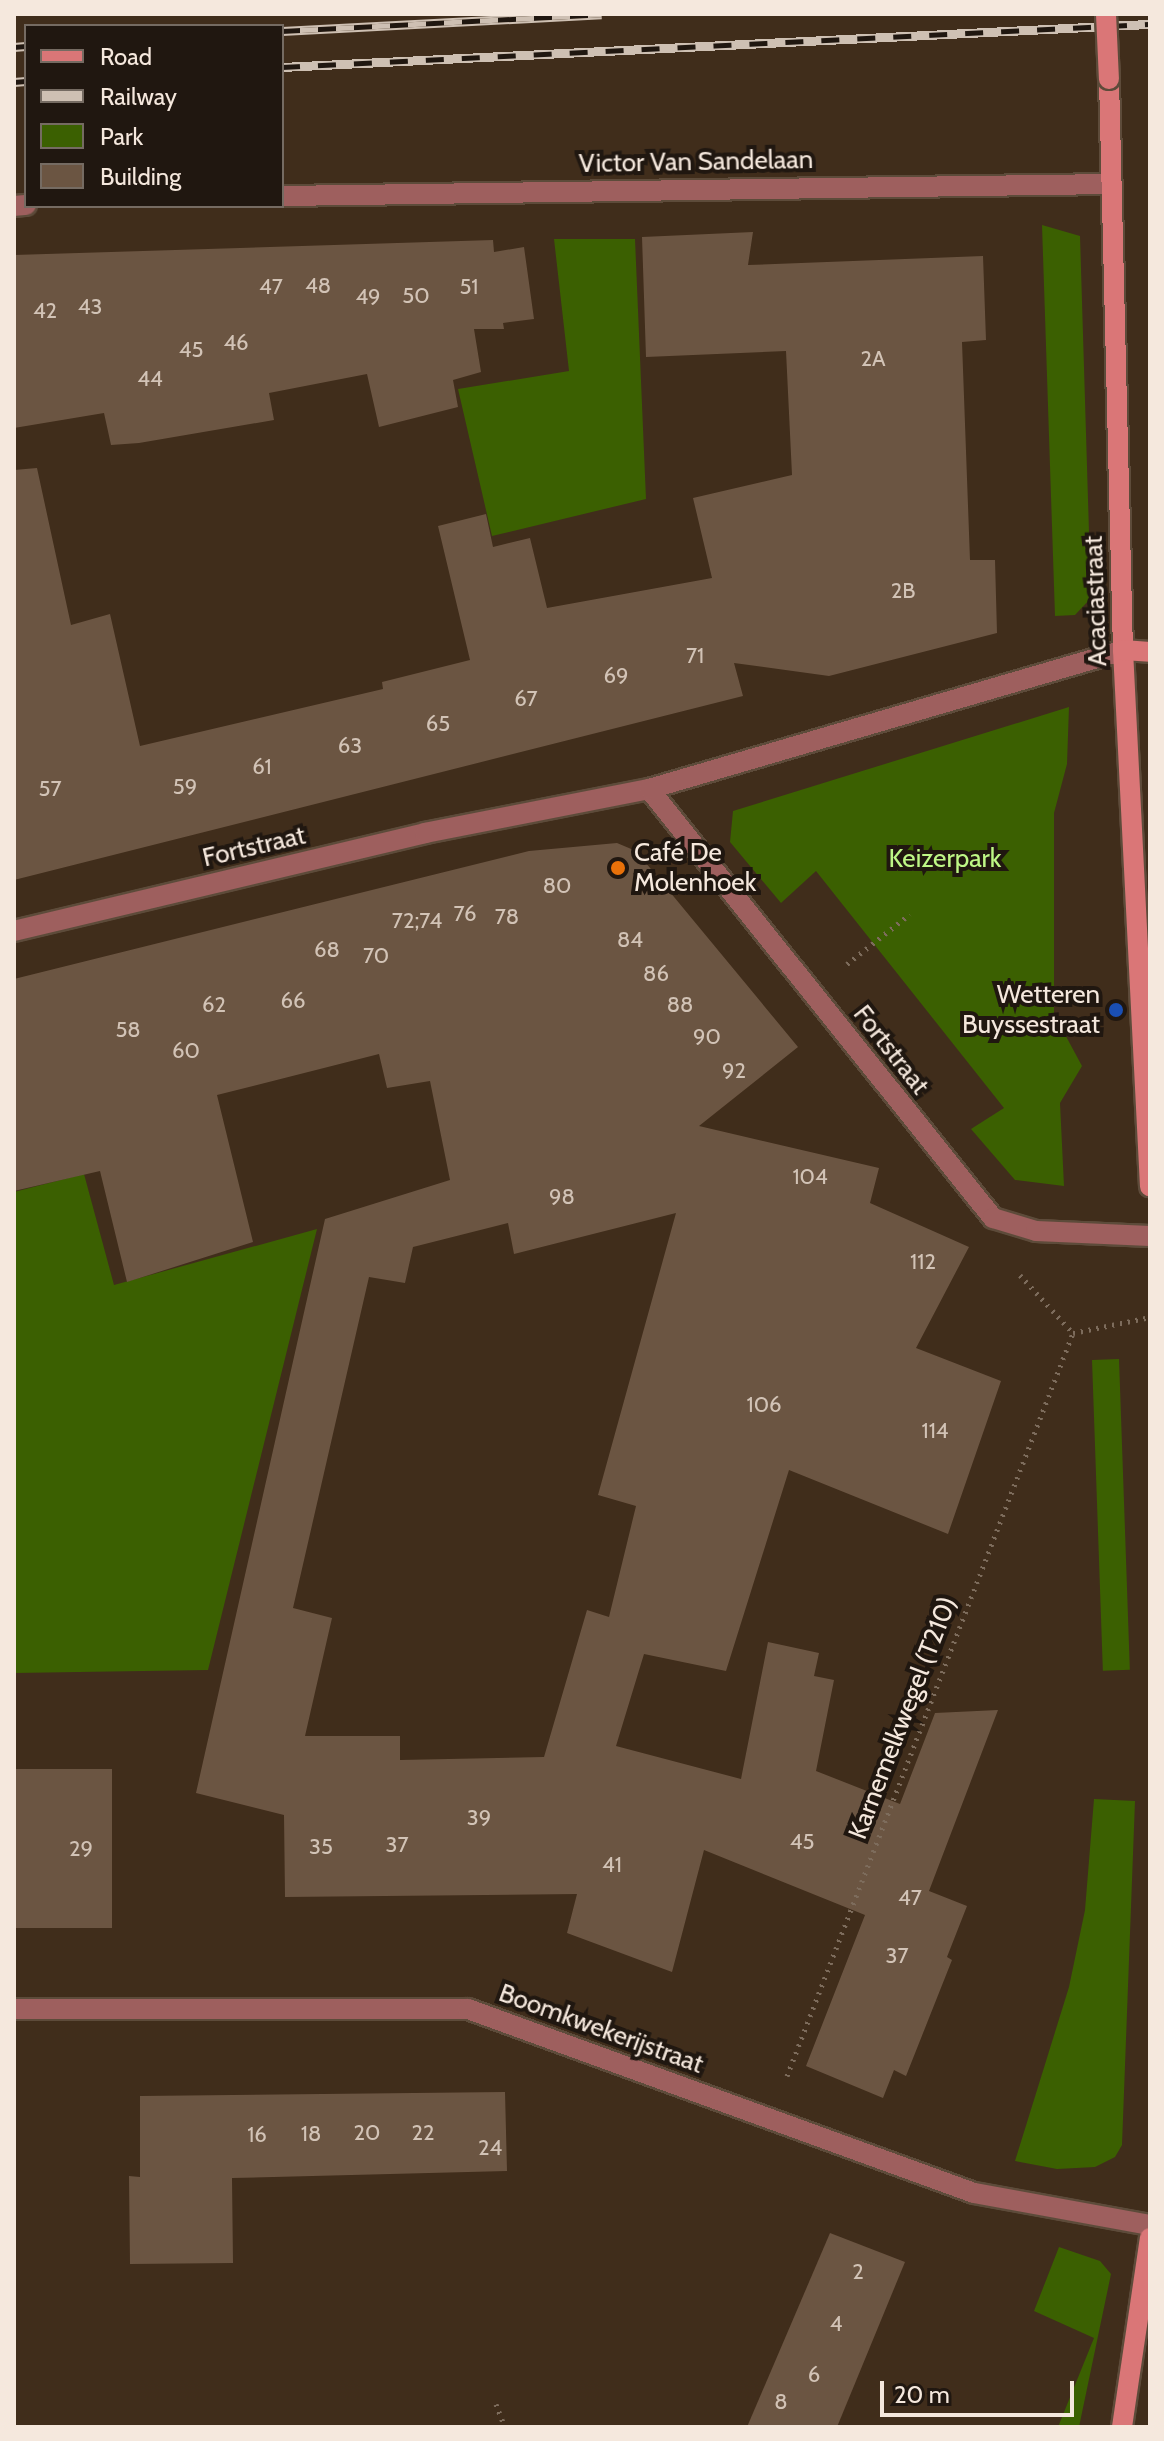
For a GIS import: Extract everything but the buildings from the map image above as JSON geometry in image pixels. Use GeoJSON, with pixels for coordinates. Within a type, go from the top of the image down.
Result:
{"type":"FeatureCollection","features":[{"type":"Feature","properties":{"kind":"main road","name":"Acaciastraat"},"geometry":{"type":"LineString","coordinates":[[1106,14],[1123,650],[1150,1186]]}},
{"type":"Feature","properties":{"kind":"main road"},"geometry":{"type":"LineString","coordinates":[[1123,650],[1150,652]]}},
{"type":"Feature","properties":{"kind":"main road"},"geometry":{"type":"LineString","coordinates":[[1122,2427],[1150,2238]]}},
{"type":"Feature","properties":{"kind":"street","name":"Victor Van Sandelaan"},"geometry":{"type":"LineString","coordinates":[[284,196],[1110,184]]}},
{"type":"Feature","properties":{"kind":"street","name":"Fortstraat"},"geometry":{"type":"LineString","coordinates":[[14,931],[425,833],[649,789],[1123,650]]}},
{"type":"Feature","properties":{"kind":"street","name":"Fortstraat"},"geometry":{"type":"LineString","coordinates":[[649,789],[993,1218]]}},
{"type":"Feature","properties":{"kind":"street"},"geometry":{"type":"LineString","coordinates":[[993,1218],[1036,1231],[1150,1236]]}},
{"type":"Feature","properties":{"kind":"street","name":"Boomkwekerijstraat"},"geometry":{"type":"LineString","coordinates":[[14,2009],[468,2009],[974,2193],[1150,2225]]}},
{"type":"Feature","properties":{"kind":"path"},"geometry":{"type":"LineString","coordinates":[[812,992],[910,914]]}},
{"type":"Feature","properties":{"kind":"path"},"geometry":{"type":"LineString","coordinates":[[993,1218],[1003,1257],[1073,1333],[1150,1317]]}},
{"type":"Feature","properties":{"kind":"path","name":"Karnemelkwegel (T210)"},"geometry":{"type":"LineString","coordinates":[[771,2118],[1073,1333]]}},
{"type":"Feature","properties":{"kind":"path"},"geometry":{"type":"LineString","coordinates":[[496,2404],[505,2427]]}},
{"type":"Feature","properties":{"kind":"green space"},"geometry":{"type":"Polygon","coordinates":[[[1042,225],[1080,236],[1091,598],[1075,615],[1055,616],[1042,225]]]}},
{"type":"Feature","properties":{"kind":"green space"},"geometry":{"type":"Polygon","coordinates":[[[554,239],[635,239],[646,499],[492,536],[458,389],[569,371],[554,239]]]}},
{"type":"Feature","properties":{"kind":"green space","name":"Keizerpark"},"geometry":{"type":"Polygon","coordinates":[[[1069,707],[1067,764],[1054,813],[1054,1014],[1082,1066],[1060,1103],[1064,1186],[1015,1180],[971,1129],[1004,1108],[816,871],[781,903],[730,842],[733,811],[1069,707]]]}},
{"type":"Feature","properties":{"kind":"green space"},"geometry":{"type":"Polygon","coordinates":[[[84,1174],[114,1285],[317,1229],[208,1670],[14,1673],[14,1192],[84,1174]]]}},
{"type":"Feature","properties":{"kind":"green space"},"geometry":{"type":"Polygon","coordinates":[[[1119,1359],[1130,1670],[1103,1671],[1092,1360],[1119,1359]]]}},
{"type":"Feature","properties":{"kind":"green space"},"geometry":{"type":"Polygon","coordinates":[[[1094,1799],[1135,1801],[1122,2145],[1115,2157],[1095,2167],[1057,2169],[1015,2161],[1069,1987],[1085,1910],[1094,1799]]]}},
{"type":"Feature","properties":{"kind":"green space"},"geometry":{"type":"Polygon","coordinates":[[[1059,2247],[1100,2261],[1111,2274],[1079,2427],[1058,2427],[1094,2338],[1034,2311],[1059,2247]]]}},
{"type":"Feature","properties":{"kind":"railway"},"geometry":{"type":"LineString","coordinates":[[284,31],[602,14]]}},
{"type":"Feature","properties":{"kind":"railway"},"geometry":{"type":"LineString","coordinates":[[284,67],[1150,24]]}},
{"type":"Feature","properties":{"kind":"railway"},"geometry":{"type":"LineString","coordinates":[[14,47],[24,46]]}},
{"type":"Feature","properties":{"kind":"railway"},"geometry":{"type":"LineString","coordinates":[[14,82],[24,81]]}},
{"type":"Feature","properties":{"kind":"place","name":"Café De Molenhoek"},"geometry":{"type":"Point","coordinates":[618,868]}},
{"type":"Feature","properties":{"kind":"place","name":"Wetteren Buyssestraat"},"geometry":{"type":"Point","coordinates":[1116,1010]}}]}
